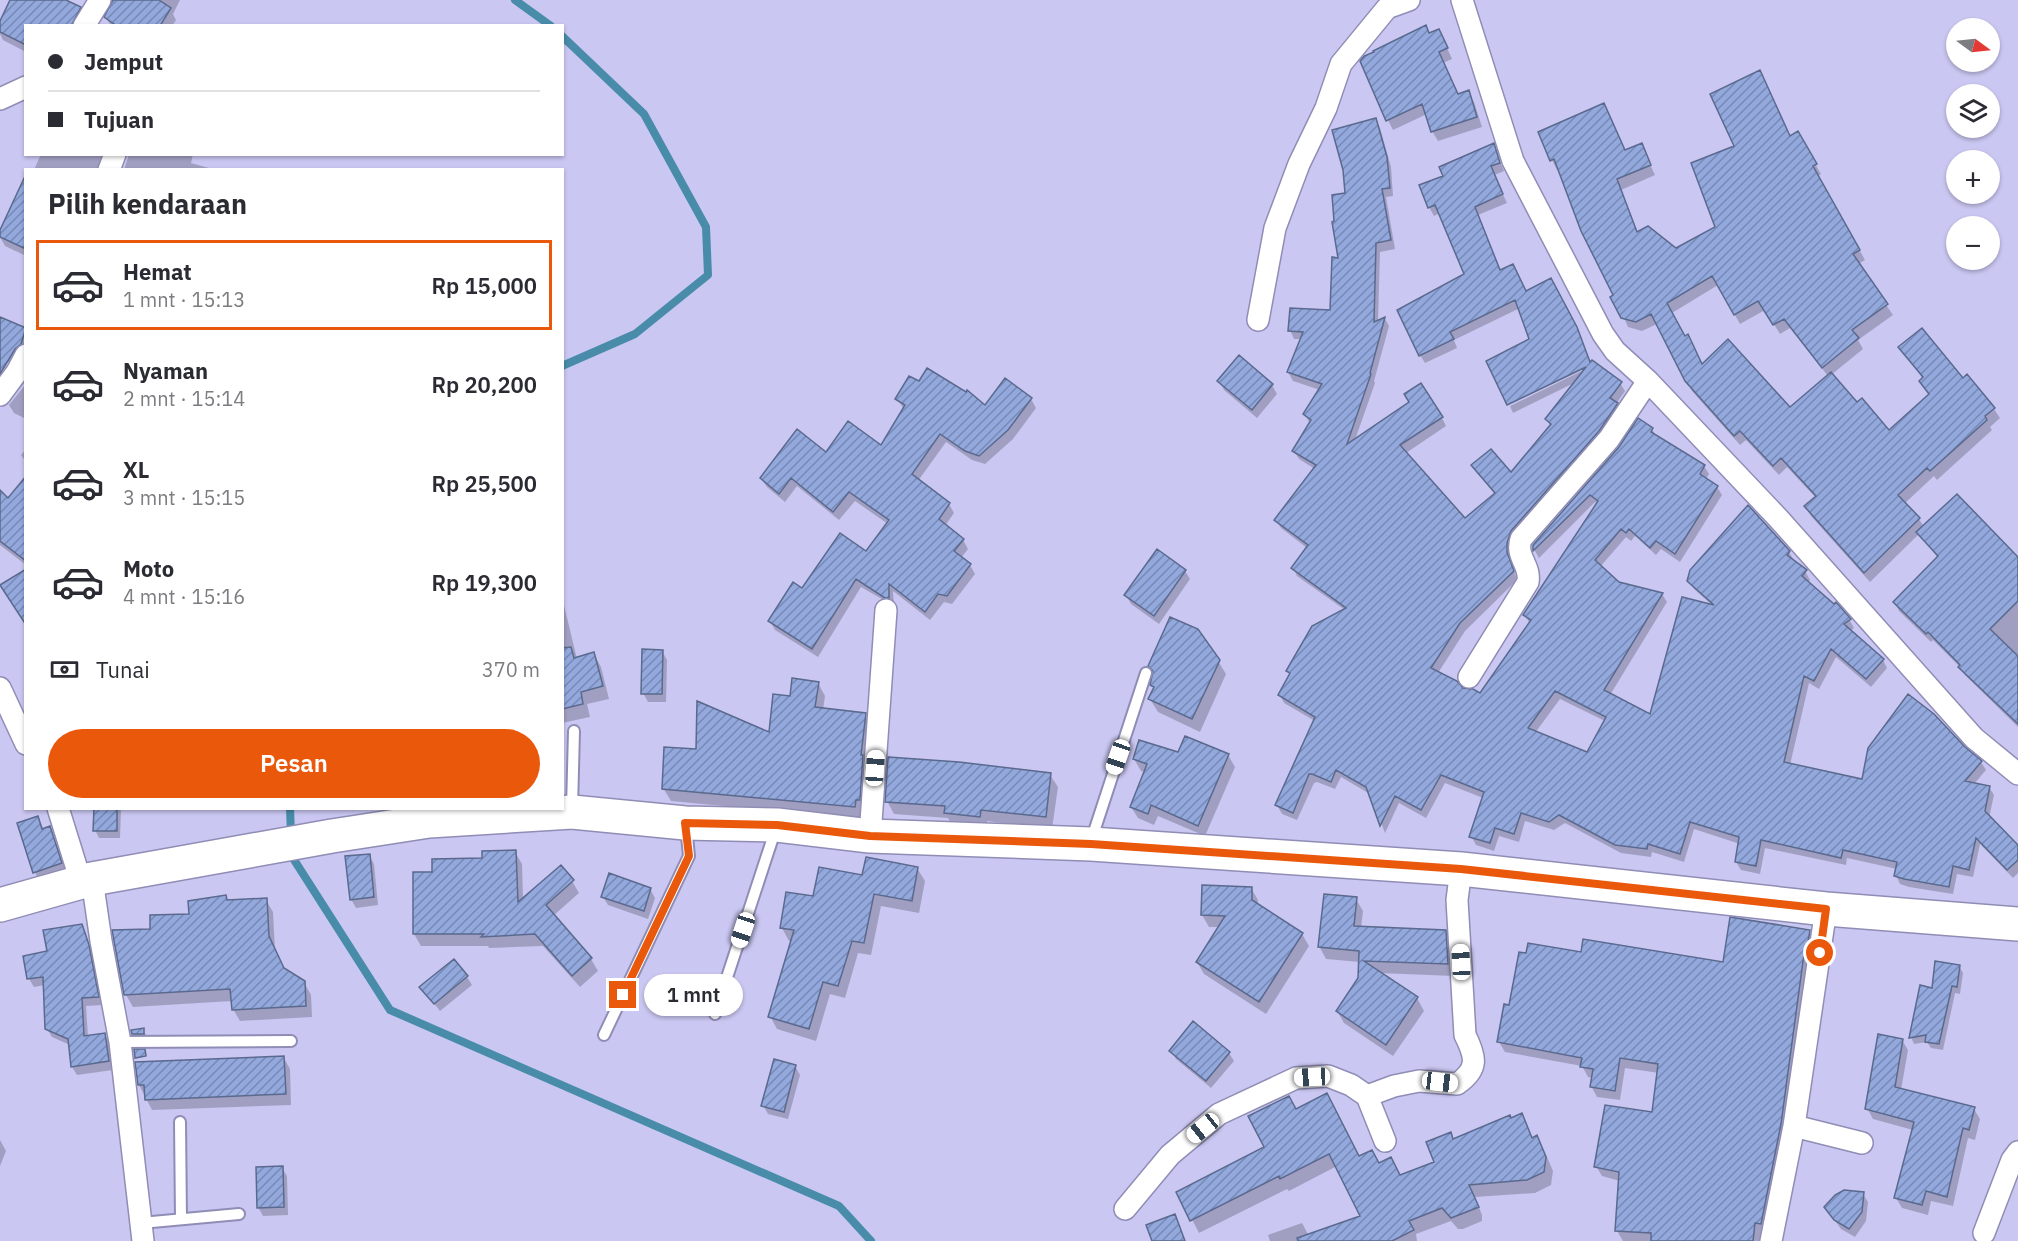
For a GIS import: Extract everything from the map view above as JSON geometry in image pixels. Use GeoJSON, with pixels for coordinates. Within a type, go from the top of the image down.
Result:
{"type":"FeatureCollection","features":[{"type":"Feature","properties":{"kind":"highway"},"geometry":{"type":"LineString","coordinates":[[0,905],[86,881],[332,836],[429,821],[572,812],[685,823],[777,825],[870,836],[1091,844],[1461,869],[1826,909],[2018,924]]}},
{"type":"Feature","properties":{"kind":"street"},"geometry":{"type":"LineString","coordinates":[[85,24],[100,0]]}},
{"type":"Feature","properties":{"kind":"street"},"geometry":{"type":"LineString","coordinates":[[1258,320],[1275,228],[1299,164],[1326,108],[1341,64],[1387,8],[1409,0]]}},
{"type":"Feature","properties":{"kind":"street"},"geometry":{"type":"LineString","coordinates":[[1461,0],[1513,161],[1603,334],[1616,351],[1648,381],[1778,518],[1974,738],[2018,774]]}},
{"type":"Feature","properties":{"kind":"street"},"geometry":{"type":"LineString","coordinates":[[0,99],[24,88]]}},
{"type":"Feature","properties":{"kind":"street"},"geometry":{"type":"LineString","coordinates":[[0,395],[24,359]]}},
{"type":"Feature","properties":{"kind":"street"},"geometry":{"type":"LineString","coordinates":[[1469,677],[1528,582],[1527,566],[1518,549],[1521,539],[1609,439],[1648,381]]}},
{"type":"Feature","properties":{"kind":"street"},"geometry":{"type":"LineString","coordinates":[[870,836],[886,610]]}},
{"type":"Feature","properties":{"kind":"street"},"geometry":{"type":"LineString","coordinates":[[0,688],[24,740]]}},
{"type":"Feature","properties":{"kind":"street"},"geometry":{"type":"LineString","coordinates":[[59,810],[86,881],[101,941],[120,1042],[142,1232]]}},
{"type":"Feature","properties":{"kind":"street"},"geometry":{"type":"LineString","coordinates":[[1367,1096],[1394,1086],[1419,1081],[1457,1084],[1469,1076],[1473,1062],[1472,1048],[1465,1035],[1457,900],[1461,869]]}},
{"type":"Feature","properties":{"kind":"street"},"geometry":{"type":"LineString","coordinates":[[1771,1241],[1794,1126],[1826,909]]}},
{"type":"Feature","properties":{"kind":"street"},"geometry":{"type":"LineString","coordinates":[[1125,1209],[1170,1155],[1219,1114],[1296,1078],[1328,1076],[1351,1085],[1367,1096],[1384,1141]]}},
{"type":"Feature","properties":{"kind":"street"},"geometry":{"type":"LineString","coordinates":[[1794,1126],[1863,1143]]}},
{"type":"Feature","properties":{"kind":"street"},"geometry":{"type":"LineString","coordinates":[[1984,1233],[2012,1160],[2018,1152]]}},
{"type":"Feature","properties":{"kind":"lane"},"geometry":{"type":"LineString","coordinates":[[1091,844],[1146,673]]}},
{"type":"Feature","properties":{"kind":"lane"},"geometry":{"type":"LineString","coordinates":[[572,812],[574,731]]}},
{"type":"Feature","properties":{"kind":"lane"},"geometry":{"type":"LineString","coordinates":[[604,1035],[689,856],[685,823]]}},
{"type":"Feature","properties":{"kind":"lane"},"geometry":{"type":"LineString","coordinates":[[716,1014],[777,825]]}},
{"type":"Feature","properties":{"kind":"lane"},"geometry":{"type":"LineString","coordinates":[[120,1042],[291,1041]]}},
{"type":"Feature","properties":{"kind":"lane"},"geometry":{"type":"LineString","coordinates":[[180,1122],[181,1220]]}},
{"type":"Feature","properties":{"kind":"lane"},"geometry":{"type":"LineString","coordinates":[[142,1232],[181,1220],[239,1214]]}},
{"type":"Feature","properties":{"kind":"building"},"geometry":{"type":"Polygon","coordinates":[[[10,0],[66,0],[81,7],[72,24],[24,24],[24,44],[0,32],[0,21],[10,0]]]}},
{"type":"Feature","properties":{"kind":"building"},"geometry":{"type":"Polygon","coordinates":[[[113,0],[159,0],[171,8],[161,24],[114,24],[104,17],[113,0]]]}},
{"type":"Feature","properties":{"kind":"building"},"geometry":{"type":"Polygon","coordinates":[[[1426,25],[1429,33],[1439,29],[1448,48],[1439,52],[1458,94],[1469,90],[1477,117],[1431,132],[1422,104],[1386,121],[1360,61],[1373,51],[1426,25]]]}},
{"type":"Feature","properties":{"kind":"building"},"geometry":{"type":"Polygon","coordinates":[[[1760,70],[1790,136],[1798,131],[1817,164],[1813,166],[1860,250],[1853,254],[1888,304],[1852,330],[1859,338],[1822,368],[1784,319],[1773,325],[1758,301],[1734,315],[1712,276],[1667,303],[1685,336],[1688,334],[1702,364],[1728,339],[1790,407],[1831,372],[1857,402],[1862,398],[1889,430],[1929,394],[1919,381],[1923,377],[1898,347],[1922,328],[1963,378],[1967,374],[1995,408],[1985,416],[1987,420],[1930,471],[1927,468],[1898,495],[1920,518],[1864,573],[1804,506],[1816,496],[1781,458],[1773,466],[1740,431],[1734,436],[1685,381],[1651,314],[1636,322],[1621,318],[1610,297],[1613,295],[1581,231],[1554,159],[1550,161],[1538,132],[1604,103],[1625,150],[1642,143],[1651,165],[1617,179],[1637,232],[1648,226],[1676,248],[1715,227],[1691,163],[1734,146],[1710,94],[1760,70]]]}},
{"type":"Feature","properties":{"kind":"building"},"geometry":{"type":"Polygon","coordinates":[[[1376,118],[1387,157],[1390,188],[1382,189],[1391,240],[1376,243],[1374,322],[1385,317],[1371,374],[1347,444],[1409,402],[1404,394],[1421,383],[1443,417],[1400,445],[1465,518],[1495,493],[1471,465],[1491,449],[1511,472],[1551,424],[1545,419],[1586,367],[1507,405],[1486,361],[1529,339],[1515,300],[1450,332],[1454,339],[1419,356],[1397,310],[1464,274],[1435,205],[1428,208],[1419,185],[1443,176],[1439,167],[1494,143],[1500,163],[1491,166],[1503,194],[1475,207],[1500,270],[1513,264],[1526,291],[1551,278],[1577,327],[1590,362],[1592,360],[1622,382],[1610,398],[1618,403],[1599,431],[1511,531],[1507,552],[1514,571],[1460,623],[1431,668],[1457,681],[1463,688],[1473,689],[1480,693],[1531,620],[1523,615],[1598,501],[1590,495],[1533,551],[1533,545],[1619,447],[1638,418],[1653,428],[1651,432],[1705,465],[1700,474],[1718,486],[1675,554],[1656,541],[1650,548],[1629,529],[1626,533],[1621,529],[1595,560],[1619,582],[1663,593],[1604,690],[1650,714],[1682,597],[1714,605],[1687,581],[1690,570],[1748,505],[1790,551],[1787,555],[1807,570],[1802,576],[1834,604],[1836,602],[1851,619],[1844,624],[1884,659],[1866,679],[1831,649],[1814,681],[1804,676],[1784,762],[1862,779],[1868,748],[1908,694],[1934,714],[1965,747],[1982,761],[1965,781],[1990,786],[1985,811],[2018,845],[2018,860],[2007,870],[1976,838],[1969,870],[1953,866],[1949,887],[1894,876],[1897,862],[1843,850],[1841,858],[1761,840],[1756,866],[1735,862],[1739,837],[1690,822],[1680,854],[1648,844],[1647,849],[1615,845],[1559,815],[1549,822],[1521,813],[1514,834],[1495,828],[1490,843],[1469,837],[1484,792],[1441,775],[1421,810],[1395,796],[1380,826],[1366,787],[1336,770],[1331,782],[1309,774],[1293,813],[1275,805],[1315,717],[1278,695],[1290,673],[1286,671],[1312,626],[1346,608],[1291,568],[1308,545],[1274,520],[1316,465],[1292,451],[1311,420],[1303,414],[1322,384],[1287,372],[1303,332],[1288,331],[1290,308],[1330,310],[1332,257],[1338,258],[1332,222],[1334,221],[1332,195],[1345,193],[1343,170],[1332,130],[1376,118]],[[1555,691],[1528,728],[1587,752],[1606,717],[1555,691]]]}},
{"type":"Feature","properties":{"kind":"building"},"geometry":{"type":"Polygon","coordinates":[[[24,178],[24,248],[0,237],[0,230],[24,178]]]}},
{"type":"Feature","properties":{"kind":"building"},"geometry":{"type":"Polygon","coordinates":[[[0,317],[24,327],[24,334],[21,344],[15,349],[0,374],[0,317]]]}},
{"type":"Feature","properties":{"kind":"building"},"geometry":{"type":"Polygon","coordinates":[[[1239,355],[1273,384],[1252,410],[1217,381],[1239,355]]]}},
{"type":"Feature","properties":{"kind":"building"},"geometry":{"type":"Polygon","coordinates":[[[927,368],[966,392],[967,390],[985,405],[1005,378],[1032,398],[1008,430],[979,456],[965,451],[940,434],[912,474],[950,503],[939,519],[964,539],[954,551],[971,564],[947,596],[938,594],[925,612],[889,584],[889,598],[885,598],[856,579],[812,649],[768,621],[793,582],[802,588],[840,533],[866,551],[889,520],[849,492],[833,512],[791,478],[779,494],[760,478],[797,429],[826,452],[848,421],[881,445],[905,405],[895,399],[909,376],[919,381],[927,368]]]}},
{"type":"Feature","properties":{"kind":"building"},"geometry":{"type":"Polygon","coordinates":[[[24,478],[24,559],[0,541],[0,490],[8,498],[24,478]]]}},
{"type":"Feature","properties":{"kind":"building"},"geometry":{"type":"Polygon","coordinates":[[[1957,494],[2018,557],[2018,601],[1990,629],[2018,656],[2018,724],[1958,667],[1960,665],[1928,632],[1926,634],[1893,602],[1938,556],[1916,532],[1957,494]]]}},
{"type":"Feature","properties":{"kind":"building"},"geometry":{"type":"Polygon","coordinates":[[[1157,549],[1186,570],[1154,616],[1124,595],[1157,549]]]}},
{"type":"Feature","properties":{"kind":"building"},"geometry":{"type":"Polygon","coordinates":[[[24,570],[24,622],[0,585],[24,570]]]}},
{"type":"Feature","properties":{"kind":"building"},"geometry":{"type":"Polygon","coordinates":[[[1170,617],[1198,629],[1220,660],[1192,719],[1148,699],[1154,687],[1150,685],[1153,671],[1148,666],[1170,617]]]}},
{"type":"Feature","properties":{"kind":"building"},"geometry":{"type":"Polygon","coordinates":[[[571,647],[574,658],[594,652],[603,686],[581,692],[583,704],[564,709],[564,648],[571,647]]]}},
{"type":"Feature","properties":{"kind":"building"},"geometry":{"type":"Polygon","coordinates":[[[642,649],[663,650],[662,694],[641,694],[642,649]]]}},
{"type":"Feature","properties":{"kind":"building"},"geometry":{"type":"Polygon","coordinates":[[[792,678],[819,682],[815,707],[866,713],[861,755],[863,755],[860,800],[856,800],[855,807],[662,789],[664,747],[696,749],[697,701],[769,732],[773,694],[790,696],[792,678]]]}},
{"type":"Feature","properties":{"kind":"building"},"geometry":{"type":"Polygon","coordinates":[[[1185,736],[1229,754],[1198,826],[1151,805],[1148,814],[1130,807],[1147,764],[1133,759],[1139,740],[1178,752],[1185,736]]]}},
{"type":"Feature","properties":{"kind":"building"},"geometry":{"type":"Polygon","coordinates":[[[888,757],[959,762],[1051,773],[1046,817],[981,810],[980,817],[944,813],[945,806],[885,802],[888,757]]]}},
{"type":"Feature","properties":{"kind":"building"},"geometry":{"type":"Polygon","coordinates":[[[94,810],[117,810],[117,831],[93,831],[94,810]]]}},
{"type":"Feature","properties":{"kind":"building"},"geometry":{"type":"Polygon","coordinates":[[[38,816],[42,829],[50,826],[62,863],[33,873],[17,823],[38,816]]]}},
{"type":"Feature","properties":{"kind":"building"},"geometry":{"type":"Polygon","coordinates":[[[516,850],[518,902],[561,865],[574,880],[546,905],[592,958],[572,976],[535,934],[481,937],[484,934],[413,934],[413,872],[432,872],[432,859],[482,858],[482,851],[516,850]]]}},
{"type":"Feature","properties":{"kind":"building"},"geometry":{"type":"Polygon","coordinates":[[[370,854],[374,897],[350,900],[345,856],[370,854]]]}},
{"type":"Feature","properties":{"kind":"building"},"geometry":{"type":"Polygon","coordinates":[[[866,857],[918,867],[912,901],[874,894],[864,943],[852,941],[838,986],[823,982],[809,1029],[768,1017],[794,930],[780,928],[786,892],[813,896],[819,867],[862,875],[866,857]]]}},
{"type":"Feature","properties":{"kind":"building"},"geometry":{"type":"Polygon","coordinates":[[[609,873],[651,888],[644,911],[601,897],[609,873]]]}},
{"type":"Feature","properties":{"kind":"building"},"geometry":{"type":"Polygon","coordinates":[[[1202,885],[1252,887],[1252,900],[1303,933],[1259,1002],[1196,962],[1225,916],[1201,915],[1202,885]]]}},
{"type":"Feature","properties":{"kind":"building"},"geometry":{"type":"Polygon","coordinates":[[[1324,894],[1357,897],[1354,926],[1446,930],[1448,964],[1364,961],[1418,997],[1386,1045],[1336,1011],[1358,978],[1359,951],[1318,947],[1324,894]]]}},
{"type":"Feature","properties":{"kind":"building"},"geometry":{"type":"Polygon","coordinates":[[[226,895],[227,900],[267,898],[269,936],[284,968],[305,981],[306,1006],[232,1010],[230,989],[124,995],[112,930],[150,929],[150,915],[189,914],[188,901],[226,895]]]}},
{"type":"Feature","properties":{"kind":"building"},"geometry":{"type":"Polygon","coordinates":[[[1730,917],[1810,930],[1806,954],[1804,954],[1781,1124],[1761,1224],[1755,1223],[1753,1241],[1651,1241],[1651,1233],[1615,1231],[1619,1172],[1594,1167],[1605,1105],[1652,1112],[1658,1064],[1620,1058],[1615,1091],[1590,1087],[1593,1069],[1580,1067],[1582,1058],[1497,1042],[1504,1004],[1509,1005],[1519,952],[1526,953],[1528,943],[1581,952],[1583,939],[1723,962],[1730,917]]]}},
{"type":"Feature","properties":{"kind":"building"},"geometry":{"type":"Polygon","coordinates":[[[82,924],[89,945],[99,997],[82,998],[84,1036],[105,1033],[109,1061],[71,1067],[68,1039],[45,1029],[43,977],[27,979],[23,956],[47,951],[43,930],[82,924]]]}},
{"type":"Feature","properties":{"kind":"building"},"geometry":{"type":"Polygon","coordinates":[[[454,959],[468,976],[434,1004],[419,987],[454,959]]]}},
{"type":"Feature","properties":{"kind":"building"},"geometry":{"type":"Polygon","coordinates":[[[1935,961],[1960,965],[1957,987],[1952,986],[1939,1044],[1925,1042],[1926,1035],[1909,1038],[1920,985],[1932,988],[1935,961]]]}},
{"type":"Feature","properties":{"kind":"building"},"geometry":{"type":"Polygon","coordinates":[[[1193,1021],[1230,1052],[1206,1081],[1169,1051],[1193,1021]]]}},
{"type":"Feature","properties":{"kind":"building"},"geometry":{"type":"Polygon","coordinates":[[[144,1028],[144,1034],[132,1034],[131,1030],[144,1028]]]}},
{"type":"Feature","properties":{"kind":"building"},"geometry":{"type":"Polygon","coordinates":[[[1878,1034],[1903,1039],[1895,1087],[1975,1107],[1969,1130],[1963,1128],[1947,1197],[1926,1191],[1922,1205],[1894,1198],[1914,1122],[1865,1109],[1878,1034]]]}},
{"type":"Feature","properties":{"kind":"building"},"geometry":{"type":"Polygon","coordinates":[[[134,1049],[145,1049],[146,1056],[135,1058],[134,1049]]]}},
{"type":"Feature","properties":{"kind":"building"},"geometry":{"type":"Polygon","coordinates":[[[284,1056],[286,1094],[145,1100],[144,1085],[138,1085],[135,1062],[284,1056]]]}},
{"type":"Feature","properties":{"kind":"building"},"geometry":{"type":"Polygon","coordinates":[[[774,1059],[796,1065],[784,1112],[761,1106],[774,1059]]]}},
{"type":"Feature","properties":{"kind":"building"},"geometry":{"type":"Polygon","coordinates":[[[1327,1093],[1359,1156],[1372,1150],[1379,1163],[1391,1157],[1400,1175],[1434,1162],[1426,1142],[1451,1132],[1453,1139],[1510,1115],[1511,1118],[1522,1113],[1532,1138],[1537,1135],[1546,1157],[1544,1172],[1527,1180],[1469,1185],[1479,1207],[1451,1218],[1442,1208],[1409,1221],[1414,1230],[1392,1241],[1298,1241],[1297,1238],[1360,1216],[1329,1154],[1280,1179],[1279,1176],[1190,1221],[1176,1192],[1264,1147],[1248,1116],[1289,1096],[1296,1109],[1327,1093]]]}},
{"type":"Feature","properties":{"kind":"building"},"geometry":{"type":"Polygon","coordinates":[[[283,1166],[284,1207],[257,1208],[256,1167],[283,1166]]]}},
{"type":"Feature","properties":{"kind":"building"},"geometry":{"type":"Polygon","coordinates":[[[1844,1190],[1864,1192],[1862,1212],[1849,1229],[1834,1220],[1824,1207],[1835,1195],[1844,1190]]]}},
{"type":"Feature","properties":{"kind":"building"},"geometry":{"type":"Polygon","coordinates":[[[1175,1214],[1185,1241],[1152,1241],[1146,1225],[1175,1214]]]}},
{"type":"Feature","properties":{"kind":"waterway"},"geometry":{"type":"LineString","coordinates":[[515,0],[548,24]]}},
{"type":"Feature","properties":{"kind":"waterway"},"geometry":{"type":"LineString","coordinates":[[564,38],[644,114],[706,227],[708,275],[635,334],[564,365]]}},
{"type":"Feature","properties":{"kind":"waterway"},"geometry":{"type":"LineString","coordinates":[[290,810],[291,834]]}},
{"type":"Feature","properties":{"kind":"waterway"},"geometry":{"type":"LineString","coordinates":[[291,852],[390,1010],[839,1206],[871,1241]]}},
{"type":"Feature","properties":{"kind":"route"},"geometry":{"type":"LineString","coordinates":[[623,995],[689,856],[685,823],[777,825],[870,836],[1091,844],[1461,869],[1826,909],[1820,953]]}}]}
